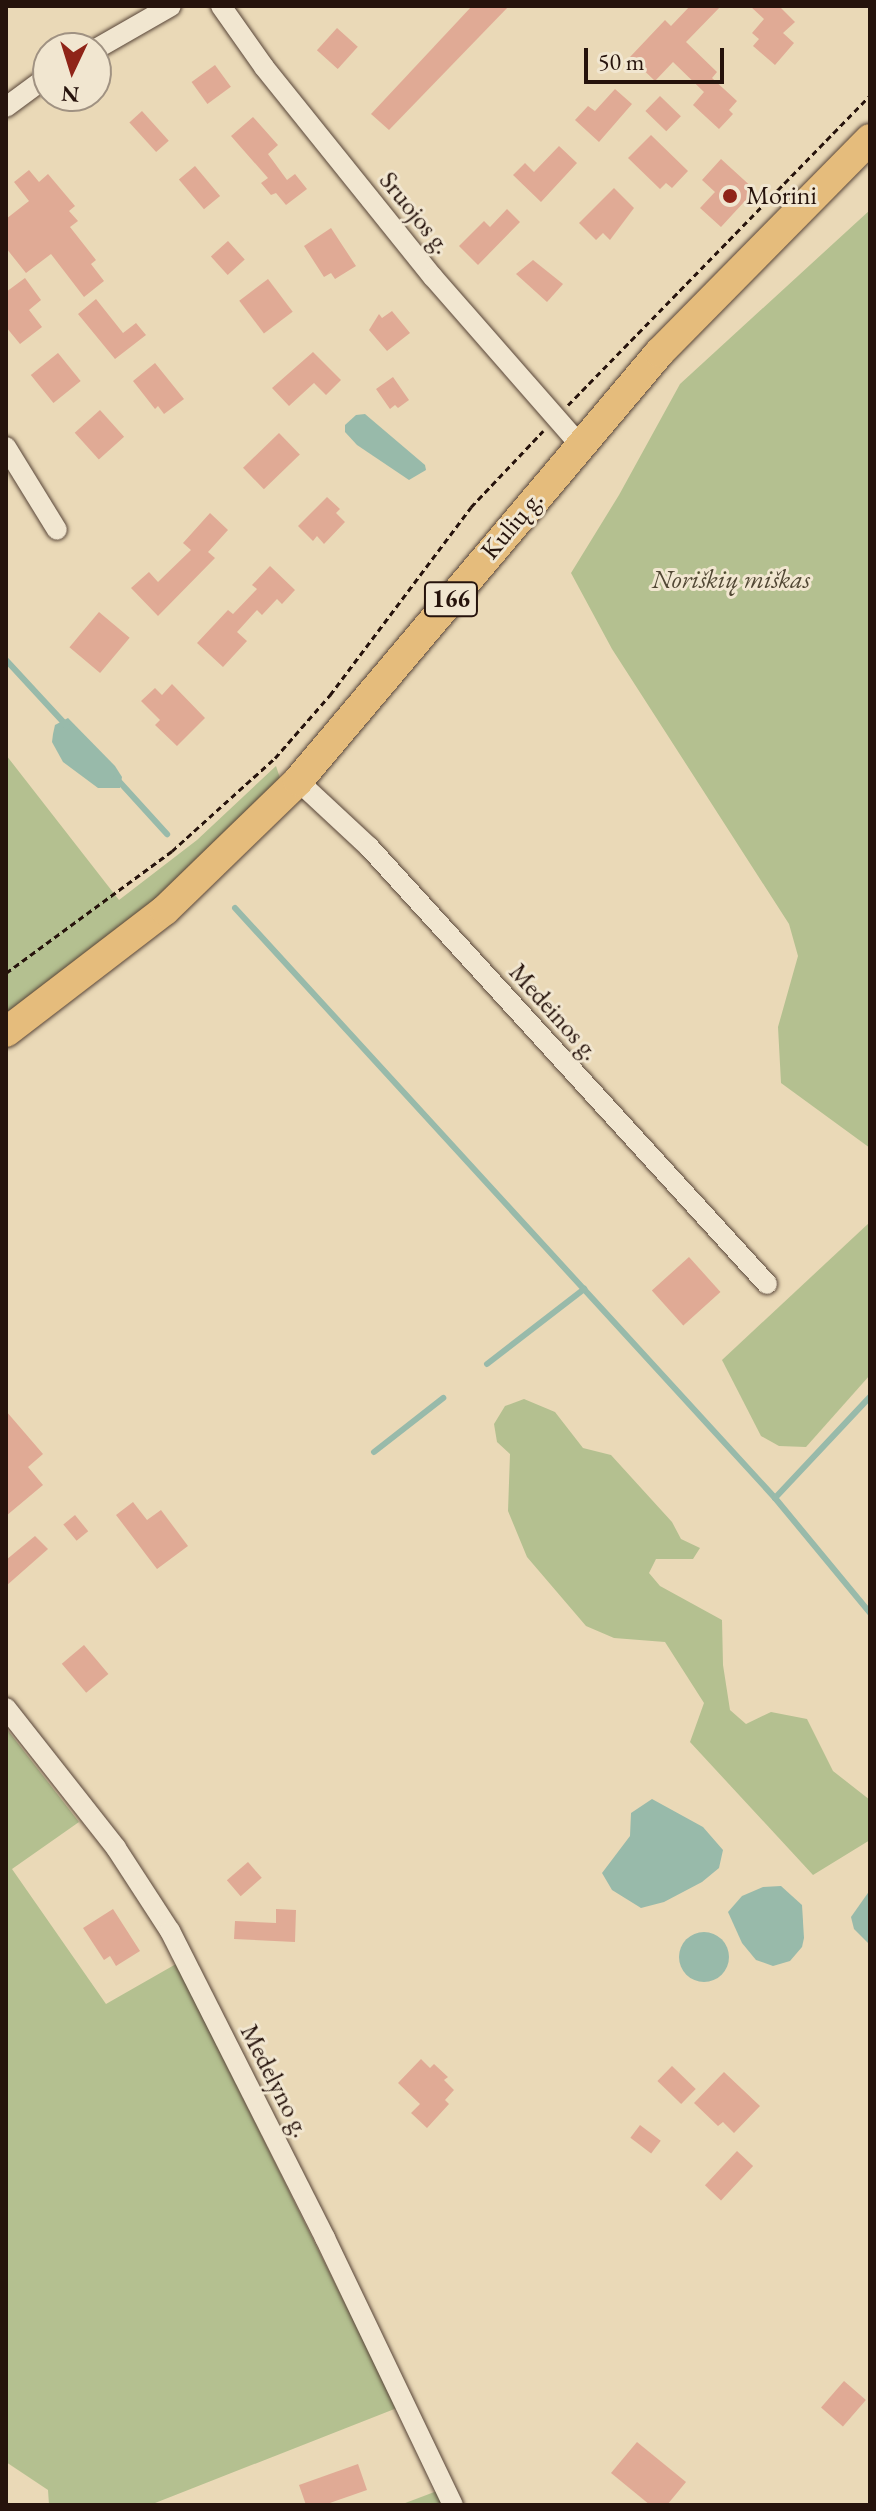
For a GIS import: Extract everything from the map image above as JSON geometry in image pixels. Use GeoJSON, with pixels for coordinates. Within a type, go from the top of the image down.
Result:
{"type":"FeatureCollection","features":[{"type":"Feature","properties":{"kind":"main road","name":"Kulių g."},"geometry":{"type":"LineString","coordinates":[[6,1032],[165,910],[298,781],[579,444],[660,352],[870,139]]}},
{"type":"Feature","properties":{"kind":"street"},"geometry":{"type":"LineString","coordinates":[[112,40],[171,6]]}},
{"type":"Feature","properties":{"kind":"street","name":"Sruojos g."},"geometry":{"type":"LineString","coordinates":[[221,6],[264,67],[433,277],[579,444]]}},
{"type":"Feature","properties":{"kind":"street"},"geometry":{"type":"LineString","coordinates":[[6,107],[32,88]]}},
{"type":"Feature","properties":{"kind":"street"},"geometry":{"type":"LineString","coordinates":[[6,447],[57,530]]}},
{"type":"Feature","properties":{"kind":"street","name":"Medeinos g."},"geometry":{"type":"LineString","coordinates":[[298,781],[369,847],[767,1284]]}},
{"type":"Feature","properties":{"kind":"street","name":"Medelyno g."},"geometry":{"type":"LineString","coordinates":[[6,1708],[116,1848],[170,1931],[325,2238],[453,2505]]}},
{"type":"Feature","properties":{"kind":"path"},"geometry":{"type":"LineString","coordinates":[[6,973],[172,851],[275,758],[330,695],[471,507],[870,96]]}},
{"type":"Feature","properties":{"kind":"green space","name":"Noriškių miškas"},"geometry":{"type":"Polygon","coordinates":[[[870,210],[870,1148],[781,1083],[778,1027],[798,956],[789,924],[612,649],[571,573],[619,495],[680,384],[870,210]]]}},
{"type":"Feature","properties":{"kind":"green space"},"geometry":{"type":"Polygon","coordinates":[[[6,755],[119,900],[197,840],[276,766],[280,778],[189,872],[6,1019],[6,755]]]}},
{"type":"Feature","properties":{"kind":"green space"},"geometry":{"type":"Polygon","coordinates":[[[870,1222],[870,1375],[806,1447],[779,1446],[761,1436],[722,1360],[870,1222]]]}},
{"type":"Feature","properties":{"kind":"green space"},"geometry":{"type":"Polygon","coordinates":[[[524,1399],[555,1412],[583,1448],[611,1455],[672,1522],[681,1539],[700,1548],[693,1559],[656,1559],[649,1573],[660,1586],[722,1620],[723,1665],[730,1710],[746,1724],[771,1712],[807,1719],[833,1771],[870,1800],[870,1840],[813,1875],[690,1742],[704,1703],[665,1642],[614,1638],[586,1626],[527,1557],[508,1511],[510,1454],[497,1442],[494,1424],[505,1406],[524,1399]]]}},
{"type":"Feature","properties":{"kind":"green space"},"geometry":{"type":"Polygon","coordinates":[[[6,1728],[79,1822],[12,1869],[106,2004],[176,1964],[397,2408],[150,2505],[49,2505],[48,2490],[6,2462],[6,1728]]]}},
{"type":"Feature","properties":{"kind":"green space"},"geometry":{"type":"Polygon","coordinates":[[[437,2491],[444,2505],[400,2505],[437,2491]]]}},
{"type":"Feature","properties":{"kind":"shaded area"},"geometry":{"type":"Polygon","coordinates":[[[365,414],[425,465],[426,470],[409,480],[357,445],[345,432],[345,425],[356,415],[365,414]]]}},
{"type":"Feature","properties":{"kind":"shaded area"},"geometry":{"type":"Polygon","coordinates":[[[68,718],[115,766],[122,777],[120,788],[98,788],[63,762],[52,742],[55,725],[68,718]]]}},
{"type":"Feature","properties":{"kind":"shaded area"},"geometry":{"type":"Polygon","coordinates":[[[652,1799],[703,1827],[723,1850],[719,1868],[702,1882],[664,1902],[641,1908],[612,1890],[602,1873],[630,1836],[631,1813],[652,1799]]]}},
{"type":"Feature","properties":{"kind":"shaded area"},"geometry":{"type":"Polygon","coordinates":[[[781,1886],[802,1905],[804,1938],[802,1947],[790,1961],[773,1966],[756,1960],[742,1943],[728,1912],[742,1896],[763,1887],[781,1886]]]}},
{"type":"Feature","properties":{"kind":"shaded area"},"geometry":{"type":"Polygon","coordinates":[[[870,1890],[870,1945],[854,1929],[851,1917],[870,1890]]]}},
{"type":"Feature","properties":{"kind":"shaded area"},"geometry":{"type":"Polygon","coordinates":[[[704,1932],[721,1940],[729,1957],[721,1974],[704,1982],[687,1974],[679,1957],[687,1940],[704,1932]]]}},
{"type":"Feature","properties":{"kind":"building"},"geometry":{"type":"Polygon","coordinates":[[[472,6],[509,6],[389,130],[371,114],[472,6]]]}},
{"type":"Feature","properties":{"kind":"building"},"geometry":{"type":"Polygon","coordinates":[[[690,6],[721,6],[686,42],[717,72],[712,78],[737,101],[729,110],[733,114],[719,129],[693,105],[704,92],[673,62],[655,81],[630,57],[665,20],[671,26],[690,6]]]}},
{"type":"Feature","properties":{"kind":"building"},"geometry":{"type":"Polygon","coordinates":[[[750,6],[779,6],[795,22],[783,33],[794,43],[775,65],[753,46],[759,39],[752,33],[764,19],[750,6]]]}},
{"type":"Feature","properties":{"kind":"building"},"geometry":{"type":"Polygon","coordinates":[[[337,28],[358,47],[338,69],[317,50],[337,28]]]}},
{"type":"Feature","properties":{"kind":"building"},"geometry":{"type":"Polygon","coordinates":[[[215,65],[231,87],[207,104],[192,82],[215,65]]]}},
{"type":"Feature","properties":{"kind":"building"},"geometry":{"type":"Polygon","coordinates":[[[615,89],[632,104],[599,142],[575,120],[588,106],[595,111],[615,89]]]}},
{"type":"Feature","properties":{"kind":"building"},"geometry":{"type":"Polygon","coordinates":[[[660,96],[681,116],[666,131],[645,111],[660,96]]]}},
{"type":"Feature","properties":{"kind":"building"},"geometry":{"type":"Polygon","coordinates":[[[142,111],[169,141],[156,152],[129,122],[142,111]]]}},
{"type":"Feature","properties":{"kind":"building"},"geometry":{"type":"Polygon","coordinates":[[[253,117],[278,145],[268,154],[287,180],[295,174],[307,189],[286,205],[276,193],[271,195],[261,183],[268,178],[231,136],[253,117]]]}},
{"type":"Feature","properties":{"kind":"building"},"geometry":{"type":"Polygon","coordinates":[[[651,135],[688,171],[672,188],[666,183],[660,189],[628,158],[651,135]]]}},
{"type":"Feature","properties":{"kind":"building"},"geometry":{"type":"Polygon","coordinates":[[[559,146],[577,163],[541,202],[513,175],[525,163],[534,172],[559,146]]]}},
{"type":"Feature","properties":{"kind":"building"},"geometry":{"type":"Polygon","coordinates":[[[721,159],[755,190],[721,227],[700,208],[715,192],[702,180],[721,159]]]}},
{"type":"Feature","properties":{"kind":"building"},"geometry":{"type":"Polygon","coordinates":[[[195,166],[220,196],[204,209],[179,179],[195,166]]]}},
{"type":"Feature","properties":{"kind":"building"},"geometry":{"type":"Polygon","coordinates":[[[29,170],[39,182],[48,174],[75,206],[69,211],[78,221],[70,227],[96,260],[91,264],[104,281],[84,297],[51,254],[26,273],[6,248],[6,219],[29,201],[14,182],[29,170]]]}},
{"type":"Feature","properties":{"kind":"building"},"geometry":{"type":"Polygon","coordinates":[[[614,188],[634,208],[610,240],[603,233],[596,240],[579,223],[614,188]]]}},
{"type":"Feature","properties":{"kind":"building"},"geometry":{"type":"Polygon","coordinates":[[[507,209],[520,222],[478,265],[459,246],[484,221],[490,227],[507,209]]]}},
{"type":"Feature","properties":{"kind":"building"},"geometry":{"type":"Polygon","coordinates":[[[331,228],[356,266],[335,279],[331,273],[324,277],[304,246],[331,228]]]}},
{"type":"Feature","properties":{"kind":"building"},"geometry":{"type":"Polygon","coordinates":[[[228,241],[245,260],[228,275],[211,256],[228,241]]]}},
{"type":"Feature","properties":{"kind":"building"},"geometry":{"type":"Polygon","coordinates":[[[533,260],[563,284],[547,302],[516,274],[533,260]]]}},
{"type":"Feature","properties":{"kind":"building"},"geometry":{"type":"Polygon","coordinates":[[[25,278],[41,300],[29,310],[42,327],[20,344],[6,327],[6,292],[25,278]]]}},
{"type":"Feature","properties":{"kind":"building"},"geometry":{"type":"Polygon","coordinates":[[[268,279],[293,312],[264,333],[239,301],[268,279]]]}},
{"type":"Feature","properties":{"kind":"building"},"geometry":{"type":"Polygon","coordinates":[[[96,299],[123,333],[136,323],[146,335],[115,359],[78,314],[96,299]]]}},
{"type":"Feature","properties":{"kind":"building"},"geometry":{"type":"Polygon","coordinates":[[[392,311],[410,333],[387,351],[369,330],[379,314],[382,318],[392,311]]]}},
{"type":"Feature","properties":{"kind":"building"},"geometry":{"type":"Polygon","coordinates":[[[313,352],[341,380],[326,395],[314,383],[289,406],[272,388],[313,352]]]}},
{"type":"Feature","properties":{"kind":"building"},"geometry":{"type":"Polygon","coordinates":[[[58,353],[81,381],[53,403],[31,375],[58,353]]]}},
{"type":"Feature","properties":{"kind":"building"},"geometry":{"type":"Polygon","coordinates":[[[155,363],[184,399],[164,414],[158,406],[155,409],[133,381],[155,363]]]}},
{"type":"Feature","properties":{"kind":"building"},"geometry":{"type":"Polygon","coordinates":[[[393,377],[409,400],[398,408],[395,405],[390,409],[376,389],[393,377]]]}},
{"type":"Feature","properties":{"kind":"building"},"geometry":{"type":"Polygon","coordinates":[[[100,410],[124,437],[99,460],[75,433],[100,410]]]}},
{"type":"Feature","properties":{"kind":"building"},"geometry":{"type":"Polygon","coordinates":[[[279,433],[300,455],[264,489],[243,468],[279,433]]]}},
{"type":"Feature","properties":{"kind":"building"},"geometry":{"type":"Polygon","coordinates":[[[327,497],[340,509],[336,513],[345,522],[324,544],[317,536],[313,541],[298,526],[327,497]]]}},
{"type":"Feature","properties":{"kind":"building"},"geometry":{"type":"Polygon","coordinates":[[[210,513],[228,530],[208,552],[215,558],[158,616],[131,588],[149,572],[158,582],[191,550],[183,543],[210,513]]]}},
{"type":"Feature","properties":{"kind":"building"},"geometry":{"type":"Polygon","coordinates":[[[270,566],[295,590],[282,604],[277,599],[262,615],[257,610],[237,632],[247,641],[223,667],[197,643],[228,610],[233,614],[257,589],[252,585],[270,566]]]}},
{"type":"Feature","properties":{"kind":"building"},"geometry":{"type":"Polygon","coordinates":[[[99,612],[130,638],[100,673],[69,647],[99,612]]]}},
{"type":"Feature","properties":{"kind":"building"},"geometry":{"type":"Polygon","coordinates":[[[172,684],[205,718],[177,746],[155,725],[160,720],[141,701],[155,688],[162,695],[172,684]]]}},
{"type":"Feature","properties":{"kind":"building"},"geometry":{"type":"Polygon","coordinates":[[[689,1257],[720,1292],[683,1325],[652,1290],[689,1257]]]}},
{"type":"Feature","properties":{"kind":"building"},"geometry":{"type":"Polygon","coordinates":[[[6,1411],[43,1454],[28,1467],[43,1485],[6,1516],[6,1411]]]}},
{"type":"Feature","properties":{"kind":"building"},"geometry":{"type":"Polygon","coordinates":[[[133,1502],[147,1520],[161,1510],[188,1546],[157,1569],[116,1515],[133,1502]]]}},
{"type":"Feature","properties":{"kind":"building"},"geometry":{"type":"Polygon","coordinates":[[[75,1515],[88,1531],[77,1541],[63,1524],[75,1515]]]}},
{"type":"Feature","properties":{"kind":"building"},"geometry":{"type":"Polygon","coordinates":[[[35,1536],[48,1549],[6,1586],[6,1560],[35,1536]]]}},
{"type":"Feature","properties":{"kind":"building"},"geometry":{"type":"Polygon","coordinates":[[[84,1645],[108,1674],[86,1693],[62,1664],[84,1645]]]}},
{"type":"Feature","properties":{"kind":"building"},"geometry":{"type":"Polygon","coordinates":[[[248,1862],[262,1878],[241,1896],[227,1880],[248,1862]]]}},
{"type":"Feature","properties":{"kind":"building"},"geometry":{"type":"Polygon","coordinates":[[[113,1909],[140,1951],[116,1966],[110,1956],[104,1960],[83,1928],[113,1909]]]}},
{"type":"Feature","properties":{"kind":"building"},"geometry":{"type":"Polygon","coordinates":[[[276,1909],[296,1910],[295,1942],[234,1939],[235,1921],[276,1923],[276,1909]]]}},
{"type":"Feature","properties":{"kind":"building"},"geometry":{"type":"Polygon","coordinates":[[[421,2059],[430,2068],[434,2064],[448,2077],[444,2080],[454,2090],[445,2100],[449,2104],[427,2128],[411,2113],[420,2104],[398,2083],[421,2059]]]}},
{"type":"Feature","properties":{"kind":"building"},"geometry":{"type":"Polygon","coordinates":[[[672,2066],[696,2089],[681,2104],[657,2081],[672,2066]]]}},
{"type":"Feature","properties":{"kind":"building"},"geometry":{"type":"Polygon","coordinates":[[[724,2072],[760,2106],[734,2133],[723,2122],[718,2126],[694,2103],[724,2072]]]}},
{"type":"Feature","properties":{"kind":"building"},"geometry":{"type":"Polygon","coordinates":[[[640,2125],[661,2141],[651,2153],[630,2138],[640,2125]]]}},
{"type":"Feature","properties":{"kind":"building"},"geometry":{"type":"Polygon","coordinates":[[[737,2151],[753,2166],[721,2200],[705,2185],[737,2151]]]}},
{"type":"Feature","properties":{"kind":"building"},"geometry":{"type":"Polygon","coordinates":[[[844,2381],[866,2400],[843,2426],[821,2407],[844,2381]]]}},
{"type":"Feature","properties":{"kind":"building"},"geometry":{"type":"Polygon","coordinates":[[[637,2442],[686,2482],[667,2505],[650,2505],[611,2473],[637,2442]]]}},
{"type":"Feature","properties":{"kind":"building"},"geometry":{"type":"Polygon","coordinates":[[[358,2464],[367,2490],[324,2505],[306,2505],[299,2485],[358,2464]]]}},
{"type":"Feature","properties":{"kind":"waterway"},"geometry":{"type":"LineString","coordinates":[[6,660],[67,726]]}},
{"type":"Feature","properties":{"kind":"waterway"},"geometry":{"type":"LineString","coordinates":[[116,778],[167,834]]}},
{"type":"Feature","properties":{"kind":"waterway"},"geometry":{"type":"LineString","coordinates":[[235,908],[775,1498],[870,1613]]}},
{"type":"Feature","properties":{"kind":"waterway"},"geometry":{"type":"LineString","coordinates":[[487,1364],[584,1289]]}},
{"type":"Feature","properties":{"kind":"waterway"},"geometry":{"type":"LineString","coordinates":[[775,1498],[870,1397]]}},
{"type":"Feature","properties":{"kind":"waterway"},"geometry":{"type":"LineString","coordinates":[[374,1452],[443,1398]]}},
{"type":"Feature","properties":{"kind":"place","name":"Morini"},"geometry":{"type":"Point","coordinates":[730,196]}}]}
